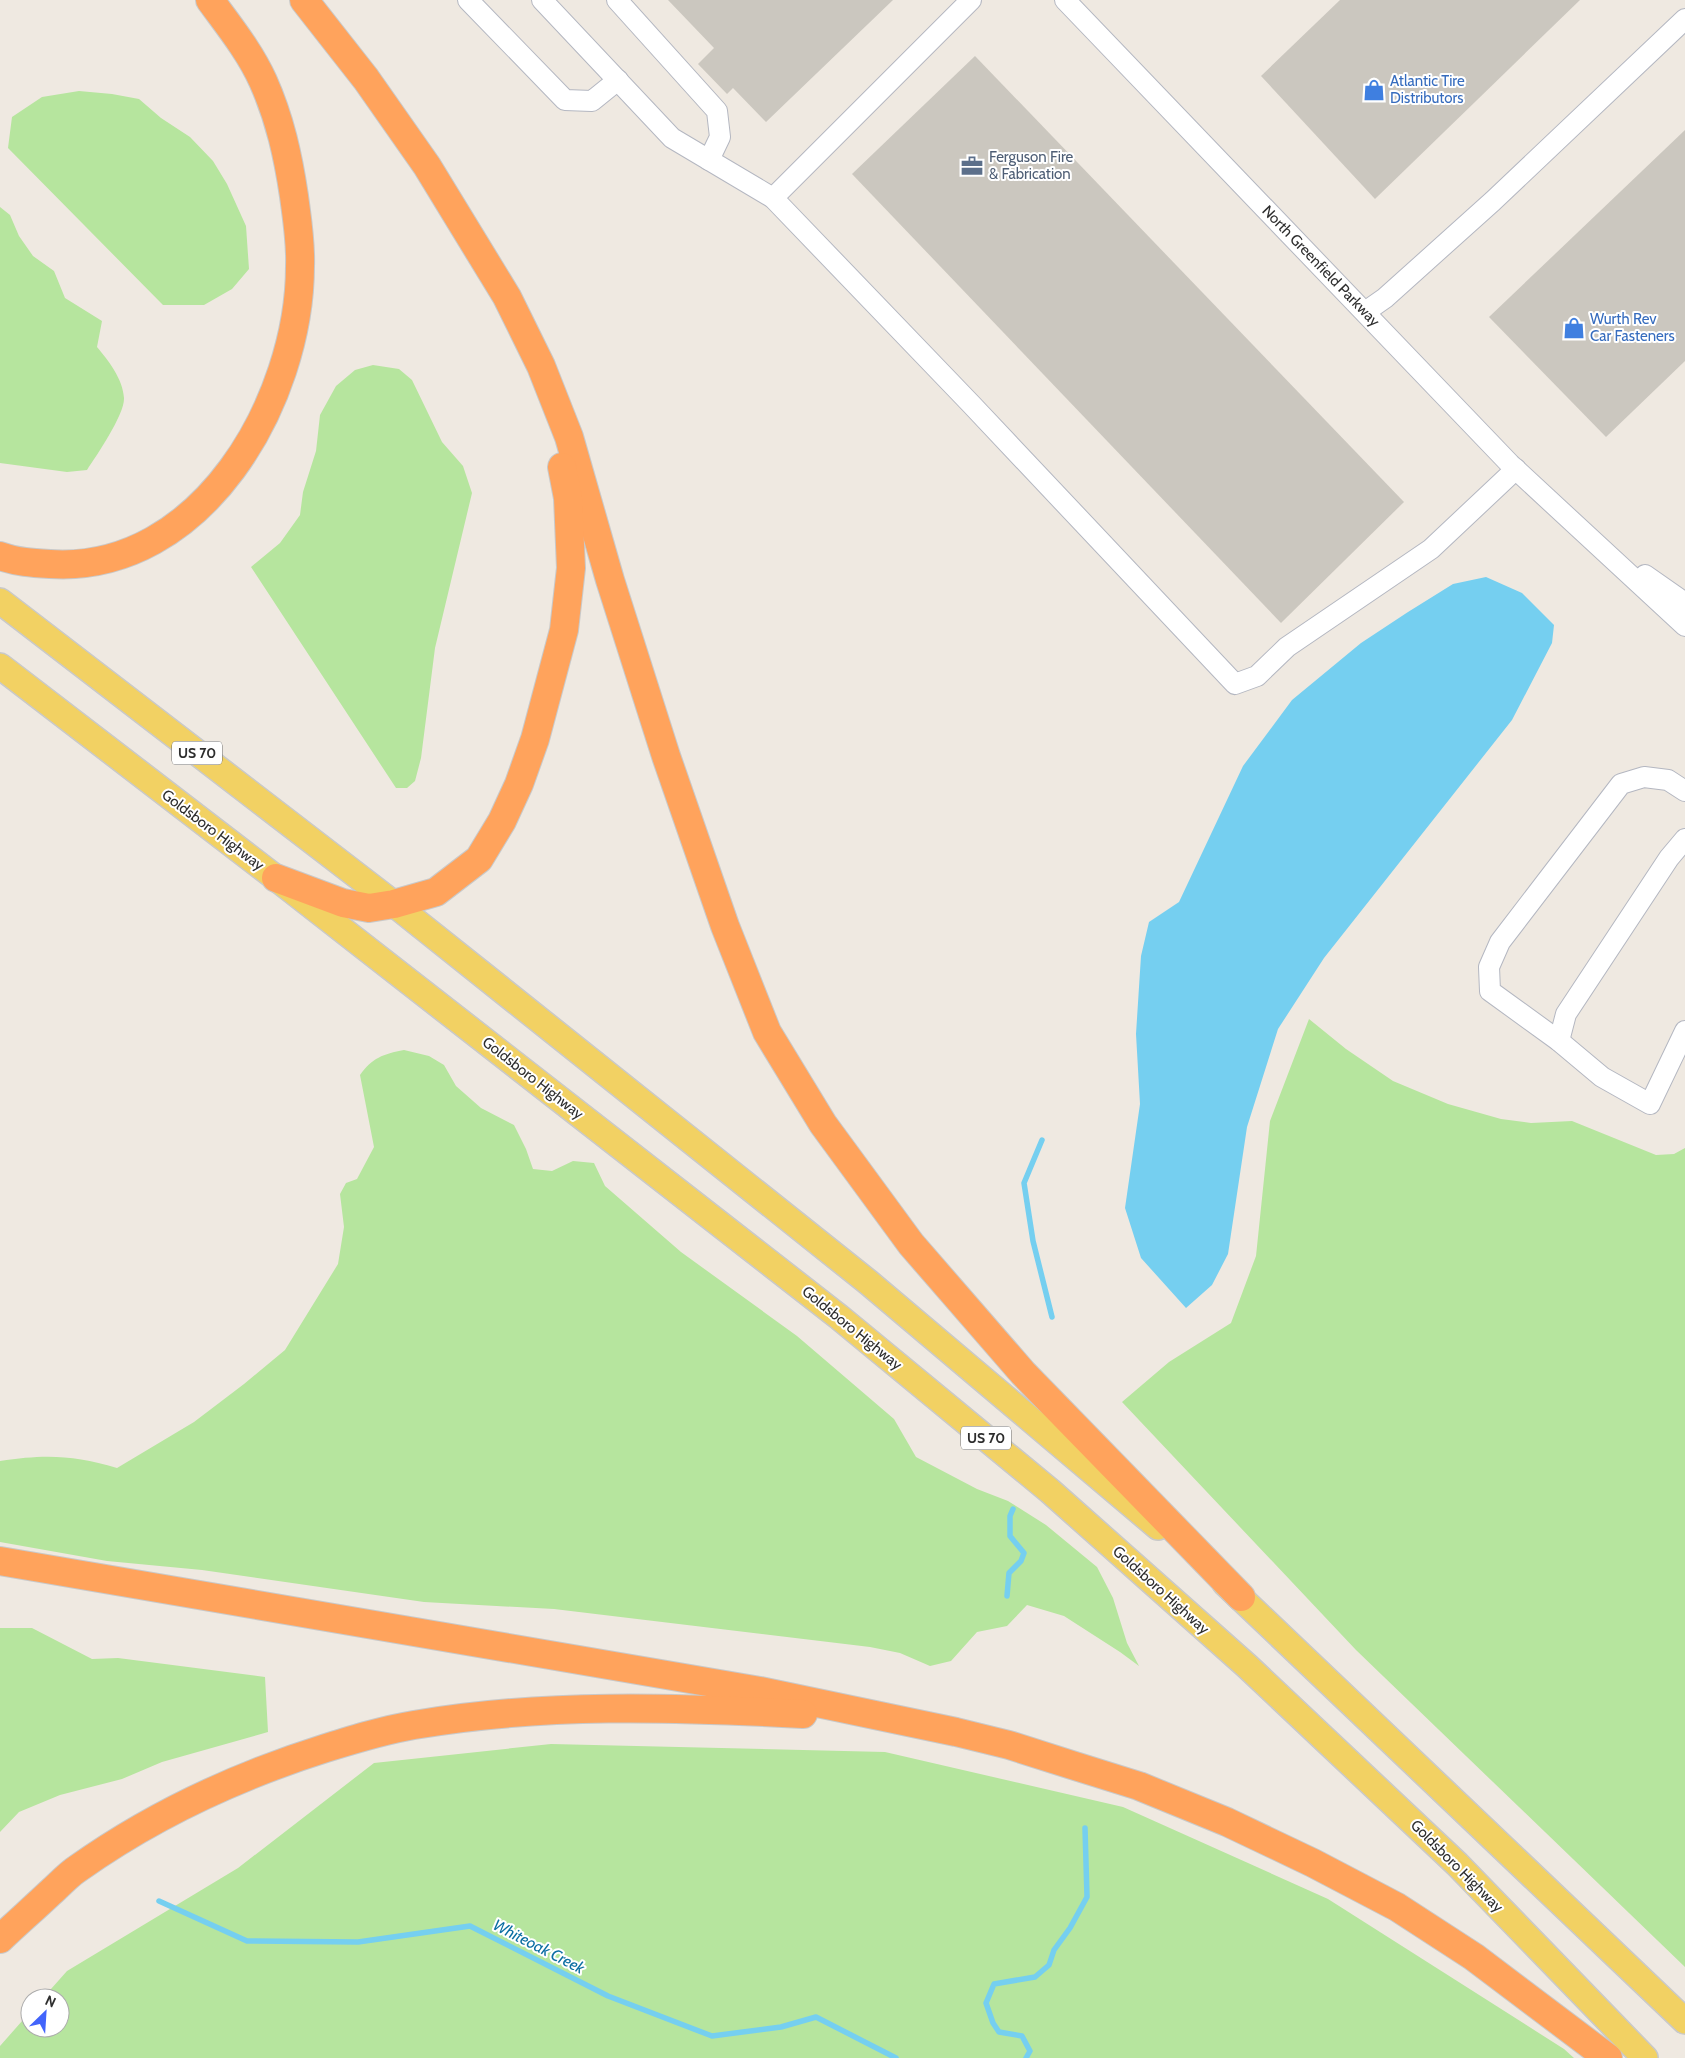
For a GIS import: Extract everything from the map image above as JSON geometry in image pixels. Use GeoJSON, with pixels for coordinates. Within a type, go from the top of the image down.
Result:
{"type":"FeatureCollection","features":[{"type":"Feature","properties":{"kind":"highway"},"geometry":{"type":"LineString","coordinates":[[0,556],[39,564],[64,565],[91,562],[116,557],[142,546],[166,532],[190,515],[211,496],[232,468],[260,425],[286,361],[299,301],[300,265],[300,236],[288,156],[279,120],[262,79],[210,0]]}},
{"type":"Feature","properties":{"kind":"highway"},"geometry":{"type":"LineString","coordinates":[[304,0],[366,79],[427,166],[507,296],[541,366],[569,437],[610,580],[666,756],[725,926],[767,1032],[823,1124],[911,1244],[1023,1373],[1241,1597]]}},
{"type":"Feature","properties":{"kind":"highway"},"geometry":{"type":"LineString","coordinates":[[276,878],[343,903],[369,908],[394,904],[436,892],[478,860],[502,821],[519,784],[550,683],[564,630],[571,568],[568,498],[541,366]]}},
{"type":"Feature","properties":{"kind":"highway"},"geometry":{"type":"LineString","coordinates":[[0,1560],[760,1691],[898,1719],[1010,1745],[1139,1786],[1227,1822],[1313,1863],[1398,1907],[1474,1957],[1608,2058]]}},
{"type":"Feature","properties":{"kind":"highway"},"geometry":{"type":"LineString","coordinates":[[0,1939],[76,1870],[142,1828],[210,1791],[281,1762],[366,1736],[412,1725],[471,1716],[621,1708],[714,1709],[898,1719]]}},
{"type":"Feature","properties":{"kind":"main road","name":"US 70"},"geometry":{"type":"LineString","coordinates":[[0,601],[394,904],[868,1282],[1241,1597],[1685,2021]]}},
{"type":"Feature","properties":{"kind":"main road","name":"Goldsboro Highway"},"geometry":{"type":"LineString","coordinates":[[0,666],[276,878],[839,1317],[1050,1491],[1248,1666],[1457,1864],[1645,2058]]}},
{"type":"Feature","properties":{"kind":"street"},"geometry":{"type":"LineString","coordinates":[[468,0],[565,100],[592,101],[618,80]]}},
{"type":"Feature","properties":{"kind":"street"},"geometry":{"type":"LineString","coordinates":[[542,0],[672,138],[773,198],[971,404],[1235,684],[1257,676],[1287,647],[1431,549],[1516,469]]}},
{"type":"Feature","properties":{"kind":"street"},"geometry":{"type":"LineString","coordinates":[[617,0],[717,110],[720,137],[709,160]]}},
{"type":"Feature","properties":{"kind":"street"},"geometry":{"type":"LineString","coordinates":[[773,198],[971,0]]}},
{"type":"Feature","properties":{"kind":"street","name":"North Greenfield Parkway"},"geometry":{"type":"LineString","coordinates":[[1065,0],[1516,469],[1579,530],[1685,626]]}},
{"type":"Feature","properties":{"kind":"street"},"geometry":{"type":"LineString","coordinates":[[1366,312],[1385,298],[1493,201],[1685,19]]}},
{"type":"Feature","properties":{"kind":"street","name":"North Greenfield Parkway"},"geometry":{"type":"LineString","coordinates":[[1579,530],[1685,603]]}},
{"type":"Feature","properties":{"kind":"street"},"geometry":{"type":"LineString","coordinates":[[1685,791],[1668,780],[1644,778],[1621,784],[1500,942],[1489,967],[1490,991],[1559,1041],[1602,1077],[1650,1104],[1685,1031]]}},
{"type":"Feature","properties":{"kind":"street"},"geometry":{"type":"LineString","coordinates":[[1559,1041],[1566,1014],[1669,858],[1685,839]]}},
{"type":"Feature","properties":{"kind":"green space"},"geometry":{"type":"Polygon","coordinates":[[[79,91],[139,99],[161,118],[190,137],[213,161],[227,184],[246,226],[249,269],[232,289],[204,305],[163,305],[8,148],[12,117],[42,97],[79,91]]]}},
{"type":"Feature","properties":{"kind":"green space"},"geometry":{"type":"Polygon","coordinates":[[[0,207],[10,215],[19,236],[33,256],[54,271],[65,298],[102,321],[97,347],[118,377],[124,398],[115,424],[87,470],[67,472],[0,463],[0,207]]]}},
{"type":"Feature","properties":{"kind":"green space"},"geometry":{"type":"Polygon","coordinates":[[[373,365],[399,369],[412,380],[442,442],[463,466],[472,493],[435,648],[421,758],[415,781],[407,788],[396,788],[251,567],[280,543],[300,515],[303,492],[316,451],[320,415],[336,386],[355,370],[373,365]]]}},
{"type":"Feature","properties":{"kind":"green space"},"geometry":{"type":"Polygon","coordinates":[[[1309,1019],[1346,1049],[1393,1081],[1448,1104],[1501,1119],[1531,1123],[1572,1121],[1656,1155],[1674,1154],[1685,1148],[1685,1967],[1356,1650],[1122,1402],[1169,1362],[1231,1323],[1256,1256],[1270,1121],[1309,1019]]]}},
{"type":"Feature","properties":{"kind":"green space"},"geometry":{"type":"Polygon","coordinates":[[[404,1050],[429,1056],[444,1065],[456,1086],[481,1108],[514,1125],[526,1149],[533,1169],[552,1171],[573,1161],[594,1163],[605,1186],[681,1252],[797,1336],[894,1419],[916,1457],[977,1489],[1008,1501],[1046,1525],[1097,1567],[1113,1598],[1127,1643],[1139,1666],[1064,1616],[1027,1605],[1007,1626],[977,1632],[951,1661],[930,1666],[900,1653],[870,1647],[554,1609],[424,1602],[202,1570],[107,1561],[0,1542],[0,1461],[31,1457],[59,1457],[87,1460],[117,1468],[194,1422],[285,1350],[338,1264],[344,1227],[340,1194],[346,1183],[357,1179],[374,1147],[360,1075],[369,1064],[379,1058],[404,1050]]]}},
{"type":"Feature","properties":{"kind":"green space"},"geometry":{"type":"Polygon","coordinates":[[[0,1628],[32,1628],[92,1659],[118,1658],[265,1677],[268,1732],[162,1762],[122,1779],[60,1795],[19,1812],[0,1832],[0,1628]]]}},
{"type":"Feature","properties":{"kind":"green space"},"geometry":{"type":"Polygon","coordinates":[[[551,1744],[885,1752],[1123,1807],[1328,1899],[1564,2049],[1574,2058],[0,2058],[0,2046],[20,2023],[20,2038],[70,2038],[70,1988],[52,1988],[67,1971],[238,1868],[374,1763],[551,1744]]]}},
{"type":"Feature","properties":{"kind":"water"},"geometry":{"type":"Polygon","coordinates":[[[1486,577],[1522,593],[1554,625],[1552,643],[1512,720],[1324,958],[1278,1029],[1247,1127],[1228,1254],[1212,1285],[1186,1308],[1141,1258],[1125,1208],[1140,1104],[1136,1034],[1141,956],[1149,922],[1179,902],[1243,766],[1292,700],[1361,643],[1408,612],[1453,584],[1486,577]]]}},
{"type":"Feature","properties":{"kind":"building"},"geometry":{"type":"Polygon","coordinates":[[[668,0],[893,0],[766,122],[733,88],[727,94],[698,64],[714,48],[668,0]]]}},
{"type":"Feature","properties":{"kind":"building"},"geometry":{"type":"Polygon","coordinates":[[[1340,0],[1580,0],[1375,199],[1261,76],[1340,0]]]}},
{"type":"Feature","properties":{"kind":"building"},"geometry":{"type":"Polygon","coordinates":[[[975,56],[1404,502],[1281,623],[852,174],[975,56]]]}},
{"type":"Feature","properties":{"kind":"building"},"geometry":{"type":"Polygon","coordinates":[[[1685,130],[1685,361],[1606,437],[1489,317],[1685,130]]]}},
{"type":"Feature","properties":{"kind":"waterway"},"geometry":{"type":"LineString","coordinates":[[1042,1140],[1024,1183],[1033,1241],[1052,1317]]}},
{"type":"Feature","properties":{"kind":"waterway"},"geometry":{"type":"LineString","coordinates":[[1007,1596],[1009,1573],[1021,1561],[1024,1553],[1010,1536],[1010,1516],[1013,1509]]}},
{"type":"Feature","properties":{"kind":"waterway"},"geometry":{"type":"LineString","coordinates":[[1026,2058],[1030,2051],[1022,2036],[999,2032],[993,2023],[986,2003],[994,1984],[1035,1977],[1049,1965],[1054,1950],[1070,1928],[1087,1897],[1085,1828]]}},
{"type":"Feature","properties":{"kind":"waterway","name":"Whiteoak Creek"},"geometry":{"type":"LineString","coordinates":[[159,1901],[247,1941],[358,1942],[470,1926],[608,1996],[712,2036],[781,2027],[816,2017],[896,2058]]}},
{"type":"Feature","properties":{"kind":"place","name":"Atlantic Tire Distributors"},"geometry":{"type":"Point","coordinates":[1374,90]}},
{"type":"Feature","properties":{"kind":"place","name":"Ferguson Fire & Fabrication"},"geometry":{"type":"Point","coordinates":[972,166]}},
{"type":"Feature","properties":{"kind":"place","name":"Wurth Rev Car Fasteners"},"geometry":{"type":"Point","coordinates":[1574,328]}}]}
